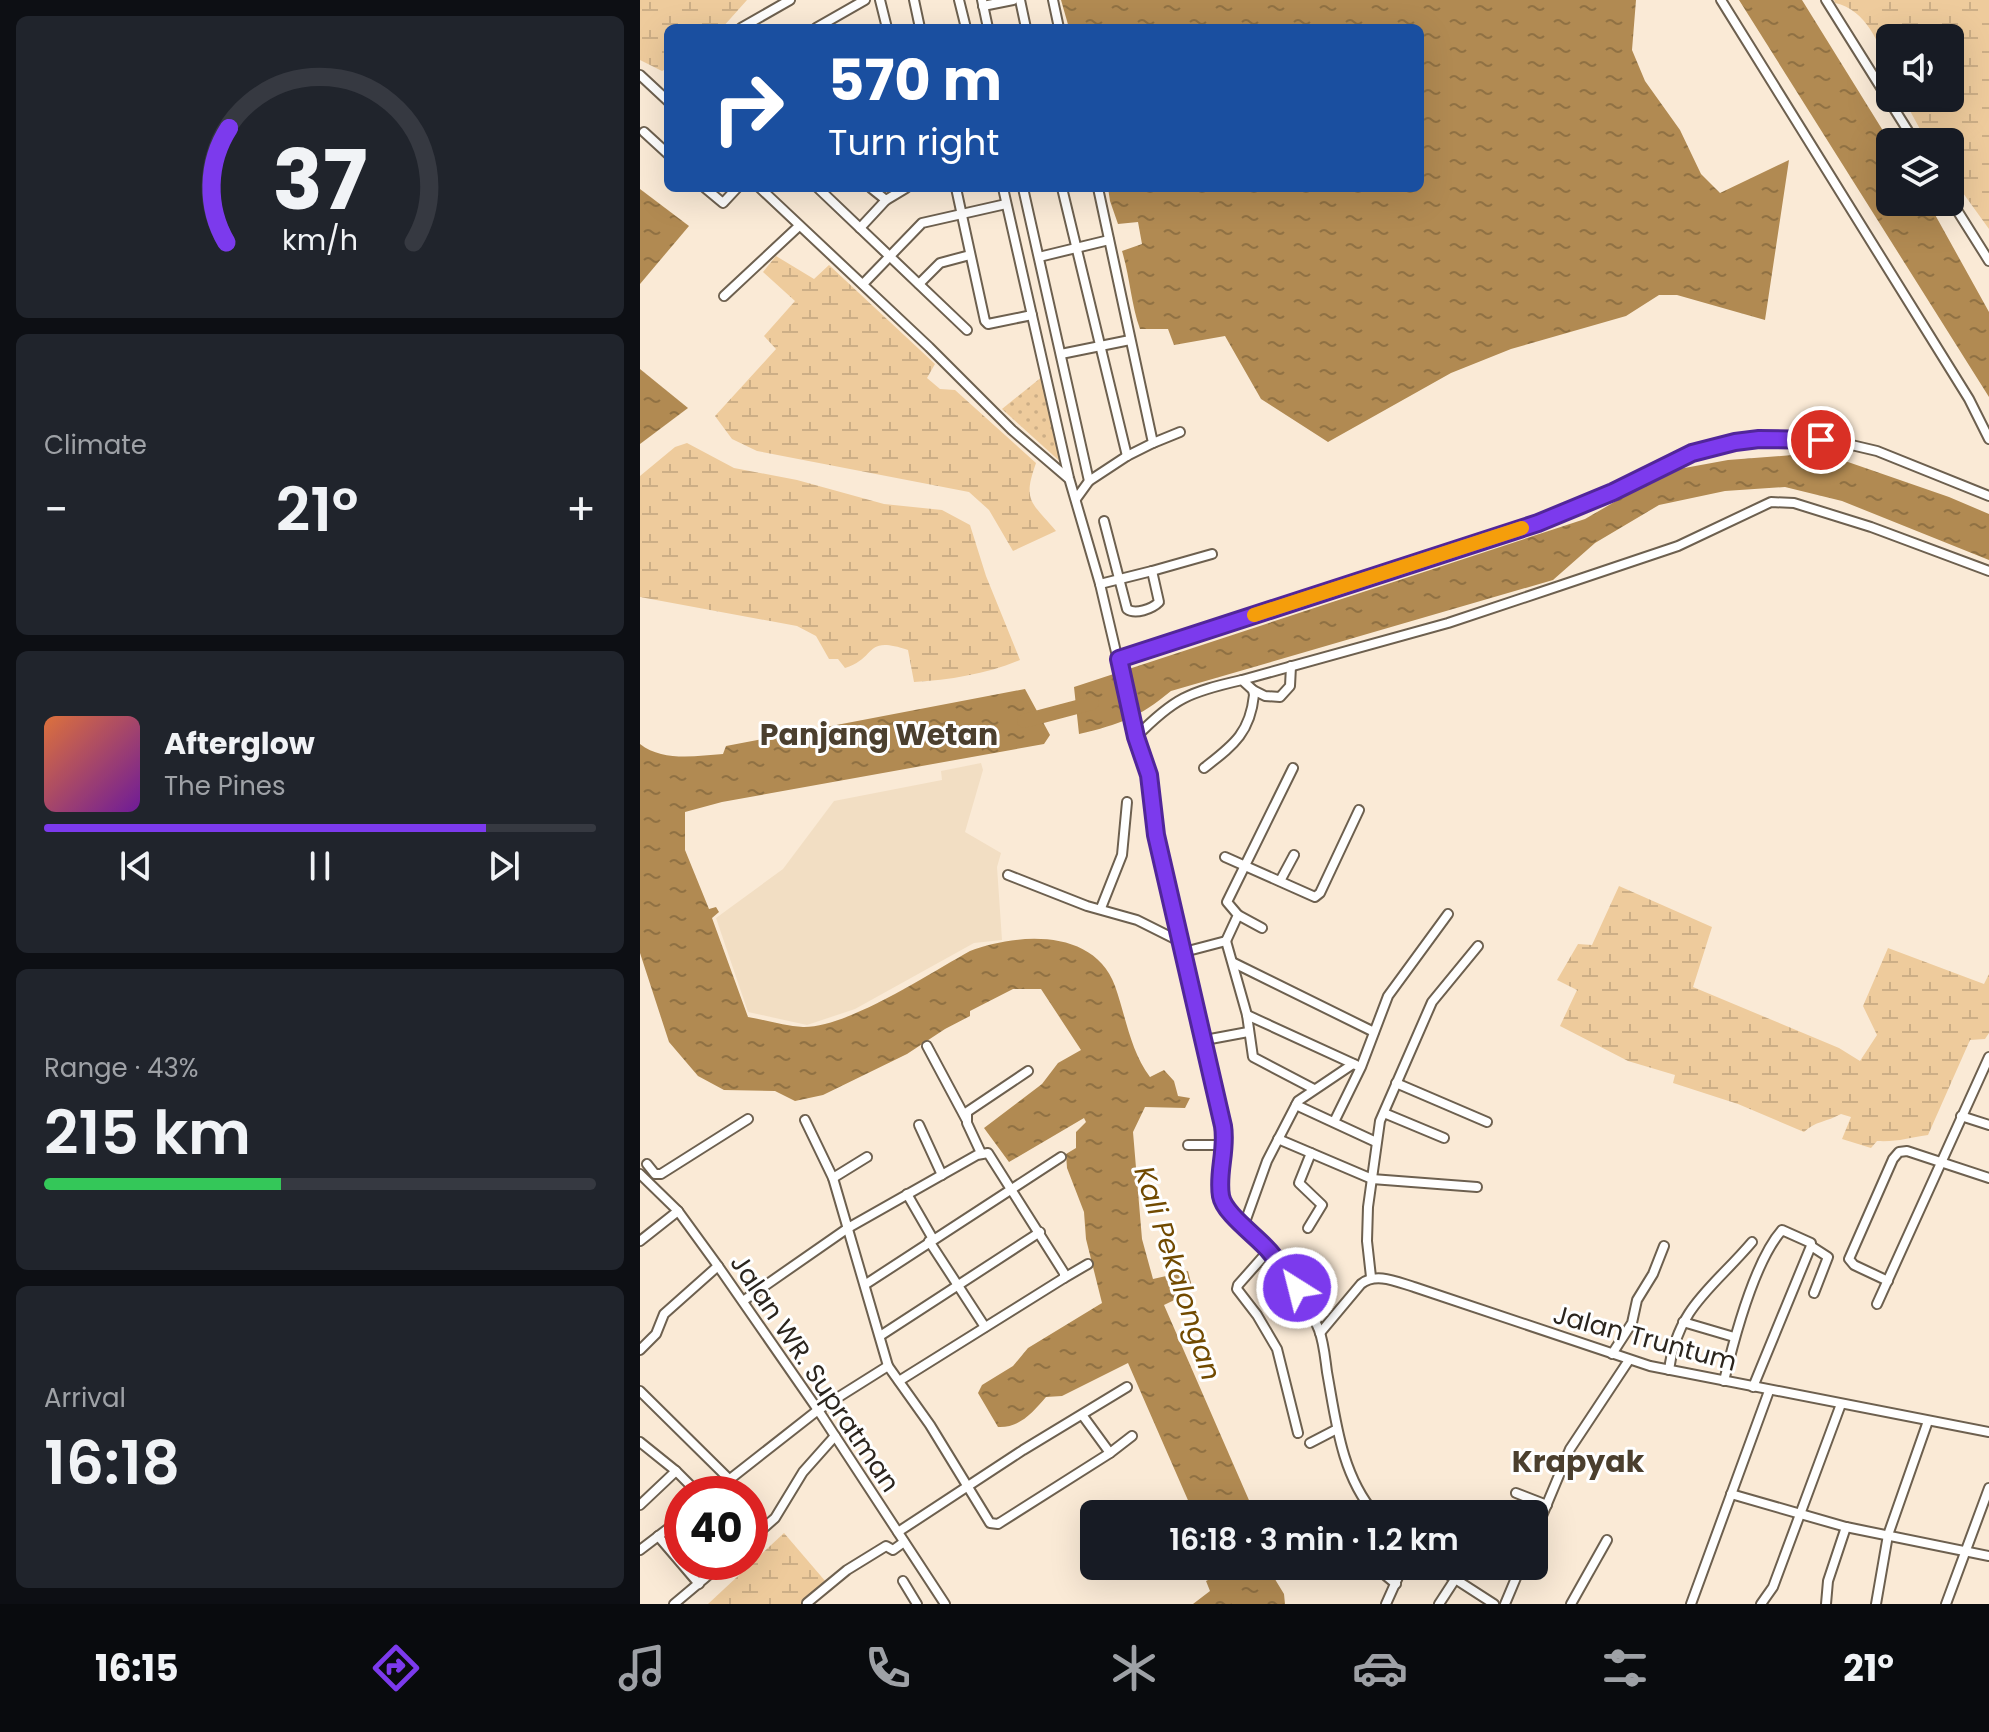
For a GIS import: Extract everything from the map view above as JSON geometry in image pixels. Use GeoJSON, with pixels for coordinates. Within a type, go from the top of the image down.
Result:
{"type":"FeatureCollection","features":[{"type":"Feature","properties":{"kind":"street"},"geometry":{"type":"LineString","coordinates":[[747,24],[776,3],[790,0]]}},
{"type":"Feature","properties":{"kind":"street"},"geometry":{"type":"LineString","coordinates":[[823,24],[865,0]]}},
{"type":"Feature","properties":{"kind":"street"},"geometry":{"type":"LineString","coordinates":[[880,0],[884,24]]}},
{"type":"Feature","properties":{"kind":"street"},"geometry":{"type":"LineString","coordinates":[[914,0],[919,24]]}},
{"type":"Feature","properties":{"kind":"street"},"geometry":{"type":"LineString","coordinates":[[959,0],[965,24]]}},
{"type":"Feature","properties":{"kind":"street"},"geometry":{"type":"LineString","coordinates":[[987,24],[982,3],[1013,0]]}},
{"type":"Feature","properties":{"kind":"street"},"geometry":{"type":"LineString","coordinates":[[1020,0],[1025,24]]}},
{"type":"Feature","properties":{"kind":"street"},"geometry":{"type":"LineString","coordinates":[[1053,0],[1058,24]]}},
{"type":"Feature","properties":{"kind":"street"},"geometry":{"type":"LineString","coordinates":[[1721,0],[1969,399],[1989,439]]}},
{"type":"Feature","properties":{"kind":"street"},"geometry":{"type":"LineString","coordinates":[[1826,0],[1906,128]]}},
{"type":"Feature","properties":{"kind":"street"},"geometry":{"type":"LineString","coordinates":[[640,75],[664,95]]}},
{"type":"Feature","properties":{"kind":"street"},"geometry":{"type":"LineString","coordinates":[[644,132],[664,150]]}},
{"type":"Feature","properties":{"kind":"street"},"geometry":{"type":"LineString","coordinates":[[710,192],[723,203],[733,192]]}},
{"type":"Feature","properties":{"kind":"street"},"geometry":{"type":"LineString","coordinates":[[764,192],[1012,430],[1069,478]]}},
{"type":"Feature","properties":{"kind":"street"},"geometry":{"type":"LineString","coordinates":[[822,192],[967,330]]}},
{"type":"Feature","properties":{"kind":"street"},"geometry":{"type":"LineString","coordinates":[[876,192],[886,200]]}},
{"type":"Feature","properties":{"kind":"street"},"geometry":{"type":"LineString","coordinates":[[860,228],[886,200],[899,192]]}},
{"type":"Feature","properties":{"kind":"street"},"geometry":{"type":"LineString","coordinates":[[957,192],[986,323],[1032,315]]}},
{"type":"Feature","properties":{"kind":"street"},"geometry":{"type":"LineString","coordinates":[[1004,192],[1069,478],[1149,775],[1156,835],[1205,1040],[1225,1145],[1221,1196],[1225,1208],[1269,1250],[1297,1288],[1320,1333],[1337,1429],[1351,1476],[1366,1500]]}},
{"type":"Feature","properties":{"kind":"street"},"geometry":{"type":"LineString","coordinates":[[1024,192],[1089,481]]}},
{"type":"Feature","properties":{"kind":"street"},"geometry":{"type":"LineString","coordinates":[[1063,192],[1127,456]]}},
{"type":"Feature","properties":{"kind":"street"},"geometry":{"type":"LineString","coordinates":[[1099,192],[1153,443]]}},
{"type":"Feature","properties":{"kind":"street"},"geometry":{"type":"LineString","coordinates":[[863,284],[922,223],[1006,204]]}},
{"type":"Feature","properties":{"kind":"street"},"geometry":{"type":"LineString","coordinates":[[1961,216],[1989,261]]}},
{"type":"Feature","properties":{"kind":"street"},"geometry":{"type":"LineString","coordinates":[[724,296],[799,226]]}},
{"type":"Feature","properties":{"kind":"street"},"geometry":{"type":"LineString","coordinates":[[1039,257],[1109,240]]}},
{"type":"Feature","properties":{"kind":"street"},"geometry":{"type":"LineString","coordinates":[[919,284],[940,263],[970,255]]}},
{"type":"Feature","properties":{"kind":"street"},"geometry":{"type":"LineString","coordinates":[[1061,354],[1130,340]]}},
{"type":"Feature","properties":{"kind":"street"},"geometry":{"type":"LineString","coordinates":[[1076,499],[1089,481],[1127,456],[1180,432]]}},
{"type":"Feature","properties":{"kind":"street"},"geometry":{"type":"LineString","coordinates":[[1119,659],[1538,523],[1613,492],[1667,463],[1735,442],[1788,439],[1843,443],[1877,451],[1989,496]]}},
{"type":"Feature","properties":{"kind":"street"},"geometry":{"type":"LineString","coordinates":[[1135,732],[1178,699],[1448,623],[1678,546],[1771,502],[1794,503],[1871,527],[1989,571]]}},
{"type":"Feature","properties":{"kind":"street"},"geometry":{"type":"LineString","coordinates":[[1104,521],[1127,609],[1135,612],[1155,607],[1159,602],[1152,571]]}},
{"type":"Feature","properties":{"kind":"street"},"geometry":{"type":"LineString","coordinates":[[1100,584],[1212,554]]}},
{"type":"Feature","properties":{"kind":"street"},"geometry":{"type":"LineString","coordinates":[[1242,680],[1265,696],[1280,697],[1290,686],[1291,666]]}},
{"type":"Feature","properties":{"kind":"street"},"geometry":{"type":"LineString","coordinates":[[1204,768],[1238,741],[1253,704],[1253,690]]}},
{"type":"Feature","properties":{"kind":"street"},"geometry":{"type":"LineString","coordinates":[[1262,928],[1238,915],[1227,904],[1293,768]]}},
{"type":"Feature","properties":{"kind":"street"},"geometry":{"type":"LineString","coordinates":[[1101,908],[1122,855],[1127,802]]}},
{"type":"Feature","properties":{"kind":"street"},"geometry":{"type":"LineString","coordinates":[[1225,857],[1308,896],[1317,896],[1359,810]]}},
{"type":"Feature","properties":{"kind":"street"},"geometry":{"type":"LineString","coordinates":[[1280,881],[1294,855]]}},
{"type":"Feature","properties":{"kind":"street"},"geometry":{"type":"LineString","coordinates":[[1008,875],[1087,906],[1137,920],[1183,947],[1226,941]]}},
{"type":"Feature","properties":{"kind":"street"},"geometry":{"type":"LineString","coordinates":[[1334,1122],[1394,986],[1448,914]]}},
{"type":"Feature","properties":{"kind":"street"},"geometry":{"type":"LineString","coordinates":[[1238,915],[1226,941],[1247,1015],[1254,1058],[1314,1089]]}},
{"type":"Feature","properties":{"kind":"street"},"geometry":{"type":"LineString","coordinates":[[1320,1333],[1361,1284],[1371,1277],[1367,1241],[1376,1142],[1384,1113],[1432,1002],[1478,946]]}},
{"type":"Feature","properties":{"kind":"street"},"geometry":{"type":"LineString","coordinates":[[1234,963],[1374,1032]]}},
{"type":"Feature","properties":{"kind":"street"},"geometry":{"type":"LineString","coordinates":[[1247,1015],[1357,1065]]}},
{"type":"Feature","properties":{"kind":"street"},"geometry":{"type":"LineString","coordinates":[[1205,1040],[1248,1032]]}},
{"type":"Feature","properties":{"kind":"street"},"geometry":{"type":"LineString","coordinates":[[927,1046],[981,1153]]}},
{"type":"Feature","properties":{"kind":"street"},"geometry":{"type":"LineString","coordinates":[[1877,1304],[1989,1057]]}},
{"type":"Feature","properties":{"kind":"street"},"geometry":{"type":"LineString","coordinates":[[1244,1225],[1278,1139],[1296,1105],[1314,1089],[1357,1065]]}},
{"type":"Feature","properties":{"kind":"street"},"geometry":{"type":"LineString","coordinates":[[966,1120],[968,1111],[1028,1071]]}},
{"type":"Feature","properties":{"kind":"street"},"geometry":{"type":"LineString","coordinates":[[1396,1083],[1487,1122]]}},
{"type":"Feature","properties":{"kind":"street"},"geometry":{"type":"LineString","coordinates":[[1296,1105],[1376,1142]]}},
{"type":"Feature","properties":{"kind":"street"},"geometry":{"type":"LineString","coordinates":[[1384,1113],[1444,1138]]}},
{"type":"Feature","properties":{"kind":"street"},"geometry":{"type":"LineString","coordinates":[[1961,1116],[1989,1125]]}},
{"type":"Feature","properties":{"kind":"street"},"geometry":{"type":"LineString","coordinates":[[640,1153],[655,1174],[661,1174],[748,1119]]}},
{"type":"Feature","properties":{"kind":"street"},"geometry":{"type":"LineString","coordinates":[[805,1120],[833,1178],[888,1366],[990,1523],[996,1525],[1132,1436]]}},
{"type":"Feature","properties":{"kind":"street"},"geometry":{"type":"LineString","coordinates":[[919,1125],[942,1175]]}},
{"type":"Feature","properties":{"kind":"street"},"geometry":{"type":"LineString","coordinates":[[1278,1139],[1372,1179],[1477,1187]]}},
{"type":"Feature","properties":{"kind":"street"},"geometry":{"type":"LineString","coordinates":[[1188,1145],[1225,1145]]}},
{"type":"Feature","properties":{"kind":"street"},"geometry":{"type":"LineString","coordinates":[[1888,1281],[1851,1263],[1850,1256],[1893,1159],[1899,1152],[1907,1151],[1989,1178]]}},
{"type":"Feature","properties":{"kind":"street"},"geometry":{"type":"LineString","coordinates":[[743,1301],[848,1228],[981,1153],[989,1153],[1040,1232],[1064,1273],[1063,1279]]}},
{"type":"Feature","properties":{"kind":"street"},"geometry":{"type":"LineString","coordinates":[[1308,1228],[1322,1205],[1299,1184],[1311,1153]]}},
{"type":"Feature","properties":{"kind":"street"},"geometry":{"type":"LineString","coordinates":[[833,1178],[867,1157]]}},
{"type":"Feature","properties":{"kind":"street"},"geometry":{"type":"LineString","coordinates":[[866,1284],[1061,1157]]}},
{"type":"Feature","properties":{"kind":"street"},"geometry":{"type":"LineString","coordinates":[[642,1176],[647,1164]]}},
{"type":"Feature","properties":{"kind":"street","name":"Jalan WR. Supratman"},"geometry":{"type":"LineString","coordinates":[[642,1176],[678,1211],[743,1301],[898,1532],[898,1546],[944,1603]]}},
{"type":"Feature","properties":{"kind":"street"},"geometry":{"type":"LineString","coordinates":[[907,1194],[931,1240],[985,1327]]}},
{"type":"Feature","properties":{"kind":"street"},"geometry":{"type":"LineString","coordinates":[[640,1241],[678,1211]]}},
{"type":"Feature","properties":{"kind":"street"},"geometry":{"type":"LineString","coordinates":[[1724,1381],[1734,1337],[1753,1285],[1781,1230],[1811,1243],[1828,1257],[1814,1293]]}},
{"type":"Feature","properties":{"kind":"street"},"geometry":{"type":"LineString","coordinates":[[880,1336],[1040,1232]]}},
{"type":"Feature","properties":{"kind":"street"},"geometry":{"type":"LineString","coordinates":[[1669,1370],[1674,1342],[1695,1301],[1752,1242]]}},
{"type":"Feature","properties":{"kind":"street"},"geometry":{"type":"LineString","coordinates":[[1612,1354],[1632,1323],[1637,1300],[1653,1274],[1664,1246]]}},
{"type":"Feature","properties":{"kind":"street"},"geometry":{"type":"LineString","coordinates":[[1753,1387],[1811,1246]]}},
{"type":"Feature","properties":{"kind":"street"},"geometry":{"type":"LineString","coordinates":[[1269,1250],[1237,1289],[1275,1344],[1298,1433]]}},
{"type":"Feature","properties":{"kind":"street"},"geometry":{"type":"LineString","coordinates":[[899,1381],[1088,1264]]}},
{"type":"Feature","properties":{"kind":"street"},"geometry":{"type":"LineString","coordinates":[[641,1346],[656,1334],[664,1314],[718,1266]]}},
{"type":"Feature","properties":{"kind":"street","name":"Jalan Truntum"},"geometry":{"type":"LineString","coordinates":[[1371,1277],[1414,1287],[1629,1360],[1769,1391],[1989,1432]]}},
{"type":"Feature","properties":{"kind":"street"},"geometry":{"type":"LineString","coordinates":[[1683,1322],[1734,1337]]}},
{"type":"Feature","properties":{"kind":"street"},"geometry":{"type":"LineString","coordinates":[[1548,1503],[1570,1449],[1629,1360]]}},
{"type":"Feature","properties":{"kind":"street"},"geometry":{"type":"LineString","coordinates":[[733,1476],[815,1412],[888,1366]]}},
{"type":"Feature","properties":{"kind":"street"},"geometry":{"type":"LineString","coordinates":[[898,1532],[1023,1450],[1127,1387]]}},
{"type":"Feature","properties":{"kind":"street"},"geometry":{"type":"LineString","coordinates":[[1691,1604],[1769,1391]]}},
{"type":"Feature","properties":{"kind":"street"},"geometry":{"type":"LineString","coordinates":[[641,1395],[726,1476]]}},
{"type":"Feature","properties":{"kind":"street"},"geometry":{"type":"LineString","coordinates":[[1761,1604],[1773,1587],[1841,1404]]}},
{"type":"Feature","properties":{"kind":"street"},"geometry":{"type":"LineString","coordinates":[[1083,1416],[1110,1453]]}},
{"type":"Feature","properties":{"kind":"street"},"geometry":{"type":"LineString","coordinates":[[1876,1604],[1888,1535],[1928,1421]]}},
{"type":"Feature","properties":{"kind":"street"},"geometry":{"type":"LineString","coordinates":[[1310,1443],[1337,1429]]}},
{"type":"Feature","properties":{"kind":"street"},"geometry":{"type":"LineString","coordinates":[[768,1524],[803,1472],[835,1436]]}},
{"type":"Feature","properties":{"kind":"street"},"geometry":{"type":"LineString","coordinates":[[640,1442],[681,1476]]}},
{"type":"Feature","properties":{"kind":"street"},"geometry":{"type":"LineString","coordinates":[[640,1505],[676,1471]]}},
{"type":"Feature","properties":{"kind":"street"},"geometry":{"type":"LineString","coordinates":[[1946,1604],[1989,1488]]}},
{"type":"Feature","properties":{"kind":"street"},"geometry":{"type":"LineString","coordinates":[[1516,1493],[1534,1500]]}},
{"type":"Feature","properties":{"kind":"street"},"geometry":{"type":"LineString","coordinates":[[1731,1494],[1846,1527],[1989,1556]]}},
{"type":"Feature","properties":{"kind":"street"},"geometry":{"type":"LineString","coordinates":[[1826,1604],[1830,1576],[1846,1527]]}},
{"type":"Feature","properties":{"kind":"street"},"geometry":{"type":"LineString","coordinates":[[640,1550],[664,1532]]}},
{"type":"Feature","properties":{"kind":"street"},"geometry":{"type":"LineString","coordinates":[[658,1536],[699,1584]]}},
{"type":"Feature","properties":{"kind":"street"},"geometry":{"type":"LineString","coordinates":[[1571,1604],[1607,1540]]}},
{"type":"Feature","properties":{"kind":"street"},"geometry":{"type":"LineString","coordinates":[[807,1603],[847,1570],[884,1547],[898,1546]]}},
{"type":"Feature","properties":{"kind":"street"},"geometry":{"type":"LineString","coordinates":[[674,1604],[704,1580]]}},
{"type":"Feature","properties":{"kind":"street"},"geometry":{"type":"LineString","coordinates":[[1391,1580],[1396,1584]]}},
{"type":"Feature","properties":{"kind":"street"},"geometry":{"type":"LineString","coordinates":[[1386,1604],[1398,1580]]}},
{"type":"Feature","properties":{"kind":"street"},"geometry":{"type":"LineString","coordinates":[[1505,1604],[1515,1580]]}},
{"type":"Feature","properties":{"kind":"street"},"geometry":{"type":"LineString","coordinates":[[903,1581],[917,1604]]}},
{"type":"Feature","properties":{"kind":"street"},"geometry":{"type":"LineString","coordinates":[[1439,1604],[1454,1581],[1482,1601],[1494,1604]]}},
{"type":"Feature","properties":{"kind":"shaded area"},"geometry":{"type":"Polygon","coordinates":[[[981,763],[983,770],[965,832],[1001,853],[997,867],[1002,940],[974,943],[855,1009],[807,1025],[748,1012],[716,918],[783,869],[834,801],[942,780],[941,771],[981,763]]]}},
{"type":"Feature","properties":{"kind":"green space"},"geometry":{"type":"Polygon","coordinates":[[[640,0],[747,0],[726,24],[664,24],[664,70],[640,60],[640,0]]]}},
{"type":"Feature","properties":{"kind":"green space"},"geometry":{"type":"Polygon","coordinates":[[[1834,0],[1989,0],[1989,229],[1964,194],[1964,128],[1919,128],[1911,112],[1964,112],[1964,24],[1876,24],[1876,39],[1863,20],[1834,0]]]}},
{"type":"Feature","properties":{"kind":"green space"},"geometry":{"type":"Polygon","coordinates":[[[776,256],[814,279],[829,265],[935,364],[927,378],[940,389],[955,390],[1036,463],[1030,486],[1032,501],[1056,531],[1013,551],[989,510],[969,492],[757,451],[732,439],[715,416],[776,349],[764,336],[795,301],[763,272],[776,256]]]}},
{"type":"Feature","properties":{"kind":"green space"},"geometry":{"type":"Polygon","coordinates":[[[1043,376],[1064,465],[1002,409],[1043,376]]]}},
{"type":"Feature","properties":{"kind":"green space"},"geometry":{"type":"Polygon","coordinates":[[[687,443],[734,468],[797,480],[884,504],[942,510],[970,525],[986,576],[1020,660],[968,676],[914,682],[908,650],[877,646],[845,668],[838,659],[829,659],[816,636],[797,626],[640,597],[640,476],[675,447],[687,443]]]}},
{"type":"Feature","properties":{"kind":"green space"},"geometry":{"type":"Polygon","coordinates":[[[1619,886],[1712,927],[1693,987],[1839,1048],[1860,1061],[1877,1035],[1863,1006],[1888,948],[1984,984],[1989,974],[1989,1033],[1985,1039],[1970,1040],[1928,1135],[1877,1141],[1871,1148],[1842,1139],[1851,1117],[1841,1114],[1804,1132],[1738,1104],[1673,1083],[1675,1075],[1628,1061],[1560,1026],[1577,990],[1557,980],[1578,944],[1592,945],[1619,886]]]}},
{"type":"Feature","properties":{"kind":"green space"},"geometry":{"type":"Polygon","coordinates":[[[784,1533],[826,1582],[802,1604],[708,1604],[734,1580],[768,1580],[768,1548],[784,1533]]]}},
{"type":"Feature","properties":{"kind":"water"},"geometry":{"type":"Polygon","coordinates":[[[1061,0],[1636,0],[1632,50],[1645,81],[1680,130],[1701,174],[1720,193],[1789,160],[1765,320],[1677,295],[1659,295],[1626,316],[1511,349],[1451,373],[1328,442],[1261,399],[1225,336],[1174,345],[1168,329],[1140,329],[1122,251],[1142,244],[1138,222],[1118,224],[1109,192],[1424,192],[1424,24],[1068,24],[1061,0]]]}},
{"type":"Feature","properties":{"kind":"water"},"geometry":{"type":"Polygon","coordinates":[[[1739,0],[1802,0],[1881,128],[1876,128],[1876,216],[1936,216],[1989,312],[1989,397],[1739,0]]]}},
{"type":"Feature","properties":{"kind":"water"},"geometry":{"type":"Polygon","coordinates":[[[640,189],[689,226],[640,284],[640,189]]]}},
{"type":"Feature","properties":{"kind":"water"},"geometry":{"type":"Polygon","coordinates":[[[640,369],[688,408],[640,444],[640,369]]]}},
{"type":"Feature","properties":{"kind":"water"},"geometry":{"type":"Polygon","coordinates":[[[1793,455],[1848,462],[1989,514],[1989,560],[1842,501],[1785,487],[1725,491],[1659,505],[1595,543],[1553,580],[1171,691],[1128,719],[1079,734],[1074,687],[1585,519],[1668,471],[1728,460],[1793,455]]]}},
{"type":"Feature","properties":{"kind":"water"},"geometry":{"type":"Polygon","coordinates":[[[1025,689],[1050,735],[1044,744],[722,802],[685,812],[685,850],[709,909],[716,907],[719,912],[712,918],[748,1017],[803,1027],[842,1019],[888,998],[970,951],[1010,941],[1052,940],[1072,945],[1090,954],[1105,967],[1115,986],[1143,1067],[1150,1077],[1164,1070],[1174,1081],[1178,1096],[1190,1098],[1185,1108],[1145,1107],[1133,1132],[1142,1239],[1153,1279],[1188,1271],[1193,1291],[1164,1305],[1249,1500],[1188,1500],[1128,1363],[1062,1396],[1046,1397],[1025,1418],[1006,1427],[998,1427],[978,1393],[982,1385],[1013,1366],[1028,1348],[1102,1303],[1086,1239],[1084,1212],[1067,1168],[1066,1154],[1076,1148],[1076,1132],[1086,1122],[1084,1118],[1009,1162],[984,1128],[1042,1084],[1058,1063],[1081,1050],[1041,989],[1013,989],[970,1011],[970,1016],[907,1054],[823,1095],[795,1101],[775,1091],[724,1090],[698,1076],[669,1042],[640,953],[640,744],[669,756],[723,754],[726,746],[1025,689]]]}},
{"type":"Feature","properties":{"kind":"water"},"geometry":{"type":"Polygon","coordinates":[[[1276,1580],[1284,1594],[1285,1604],[1193,1604],[1210,1591],[1206,1581],[1276,1580]]]}},
{"type":"Feature","properties":{"kind":"waterway"},"geometry":{"type":"LineString","coordinates":[[1024,721],[1092,703]]}},
{"type":"Feature","properties":{"kind":"slow traffic"},"geometry":{"type":"LineString","coordinates":[[1254,615],[1522,528]]}},
{"type":"Feature","properties":{"kind":"district","name":"Panjang Wetan"},"geometry":{"type":"Point","coordinates":[879,735]}},
{"type":"Feature","properties":{"kind":"district","name":"Krapyak"},"geometry":{"type":"Point","coordinates":[1578,1462]}},
{"type":"Feature","properties":{"kind":"route"},"geometry":{"type":"LineString","coordinates":[[1297,1288],[1269,1250],[1222,1202],[1223,1126],[1156,835],[1149,775],[1136,737],[1119,659],[1538,523],[1613,492],[1692,453],[1759,439],[1821,440]]}},
{"type":"Feature","properties":{"kind":"water label","name":"Kali Pekalongan"},"geometry":{"type":"Point","coordinates":[1178,1273]}}]}
